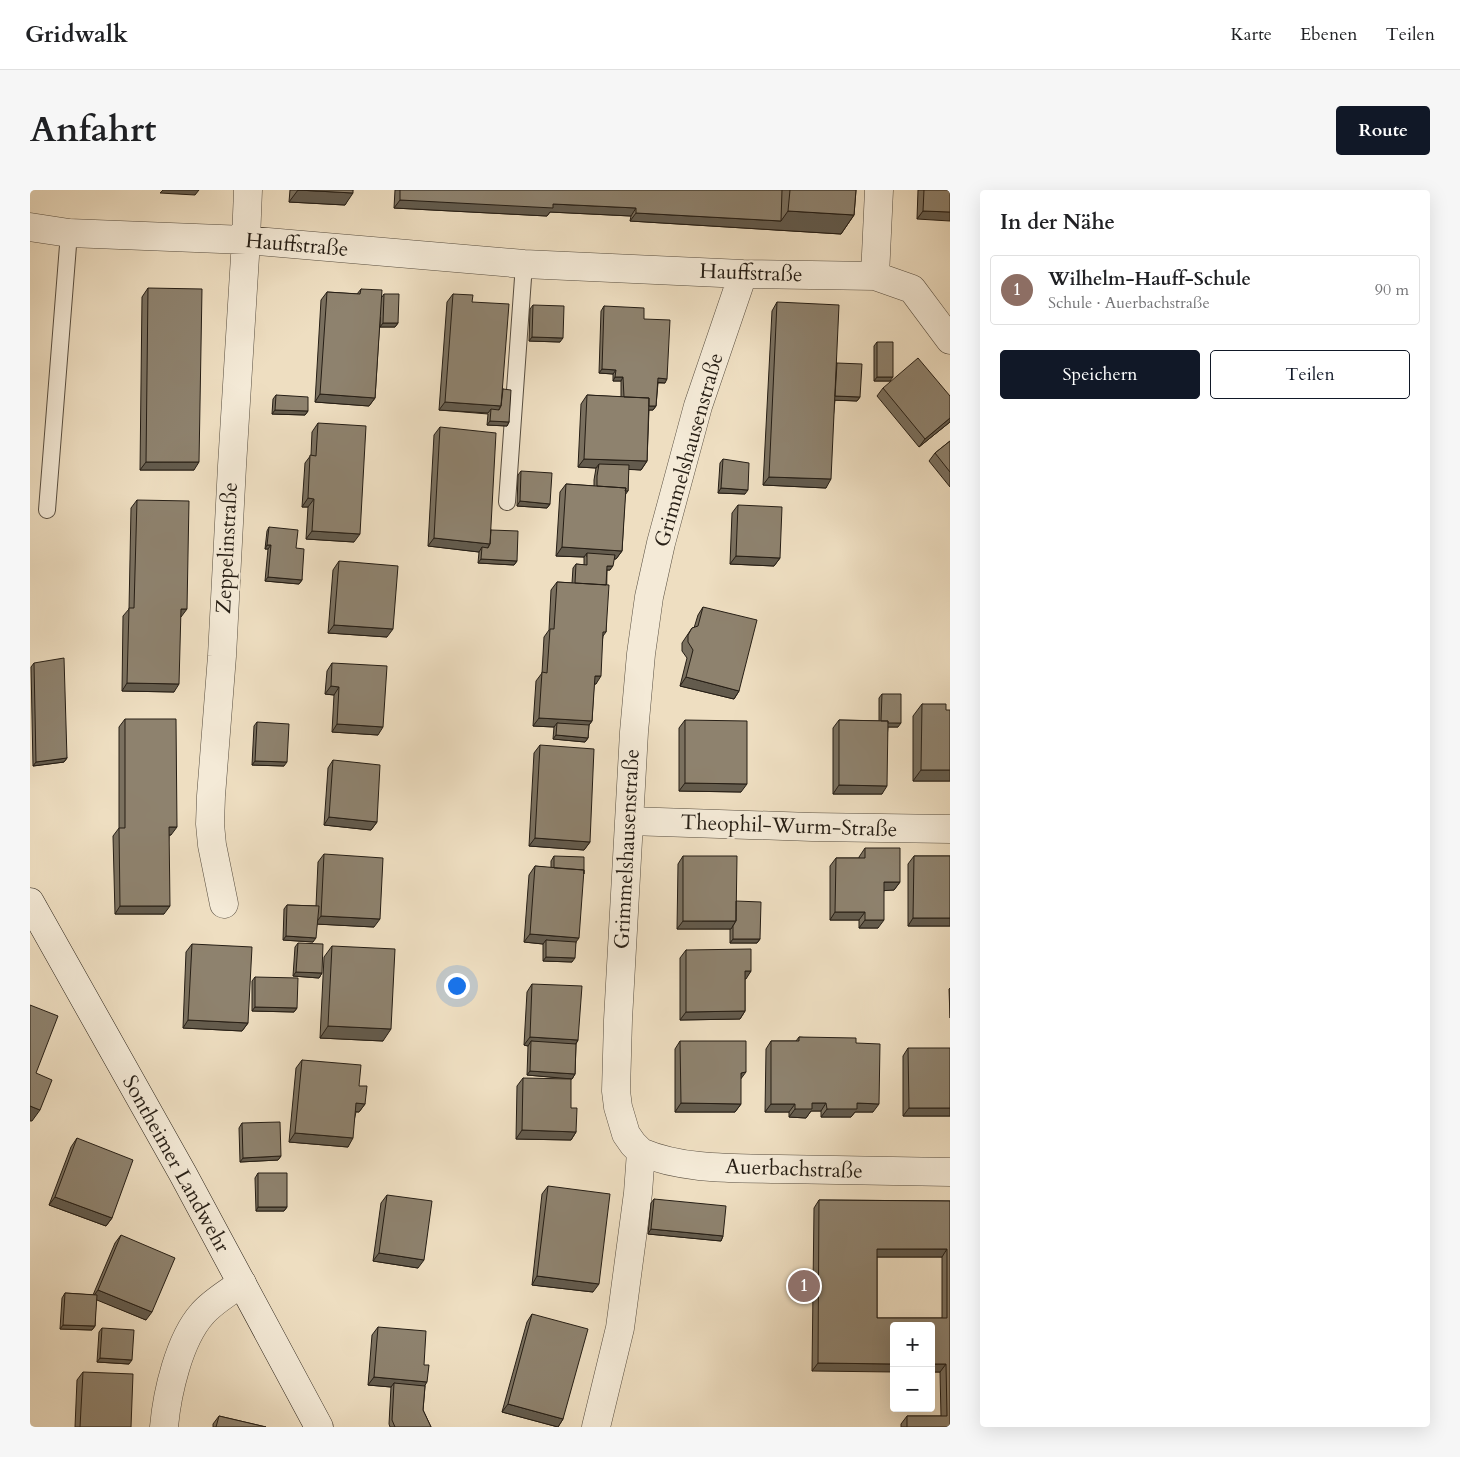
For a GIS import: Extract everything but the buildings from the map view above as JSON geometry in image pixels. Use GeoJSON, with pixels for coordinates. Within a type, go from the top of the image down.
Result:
{"type":"FeatureCollection","features":[{"type":"Feature","properties":{"kind":"street","name":"Zeppelinstraße"},"geometry":{"type":"LineString","coordinates":[[224,904],[212,845],[210,806],[222,656],[248,190]]}},
{"type":"Feature","properties":{"kind":"street"},"geometry":{"type":"LineString","coordinates":[[875,276],[879,190]]}},
{"type":"Feature","properties":{"kind":"street","name":"Hauffstraße"},"geometry":{"type":"LineString","coordinates":[[30,227],[69,233],[246,240],[524,264],[744,274],[875,276],[912,289],[950,340]]}},
{"type":"Feature","properties":{"kind":"street","name":"Grimmelshausenstraße"},"geometry":{"type":"LineString","coordinates":[[641,1152],[626,1134],[618,1107],[616,1091],[634,732],[641,654],[649,597],[661,542],[698,406],[744,274]]}},
{"type":"Feature","properties":{"kind":"street","name":"Theophil-Wurm-Straße"},"geometry":{"type":"LineString","coordinates":[[629,821],[950,829]]}},
{"type":"Feature","properties":{"kind":"street","name":"Sontheimer Landwehr"},"geometry":{"type":"LineString","coordinates":[[30,902],[183,1174],[319,1427]]}},
{"type":"Feature","properties":{"kind":"street"},"geometry":{"type":"LineString","coordinates":[[596,1427],[623,1309],[638,1193],[641,1152]]}},
{"type":"Feature","properties":{"kind":"street","name":"Auerbachstraße"},"geometry":{"type":"LineString","coordinates":[[641,1152],[656,1158],[709,1166],[950,1172]]}},
{"type":"Feature","properties":{"kind":"street"},"geometry":{"type":"LineString","coordinates":[[164,1427],[176,1366],[191,1331],[202,1314],[242,1283]]}},
{"type":"Feature","properties":{"kind":"lane"},"geometry":{"type":"LineString","coordinates":[[47,510],[69,233]]}},
{"type":"Feature","properties":{"kind":"lane"},"geometry":{"type":"LineString","coordinates":[[507,502],[524,264]]}},
{"type":"Feature","properties":{"kind":"place","name":"Wilhelm-Hauff-Schule"},"geometry":{"type":"Point","coordinates":[804,1286]}}]}
